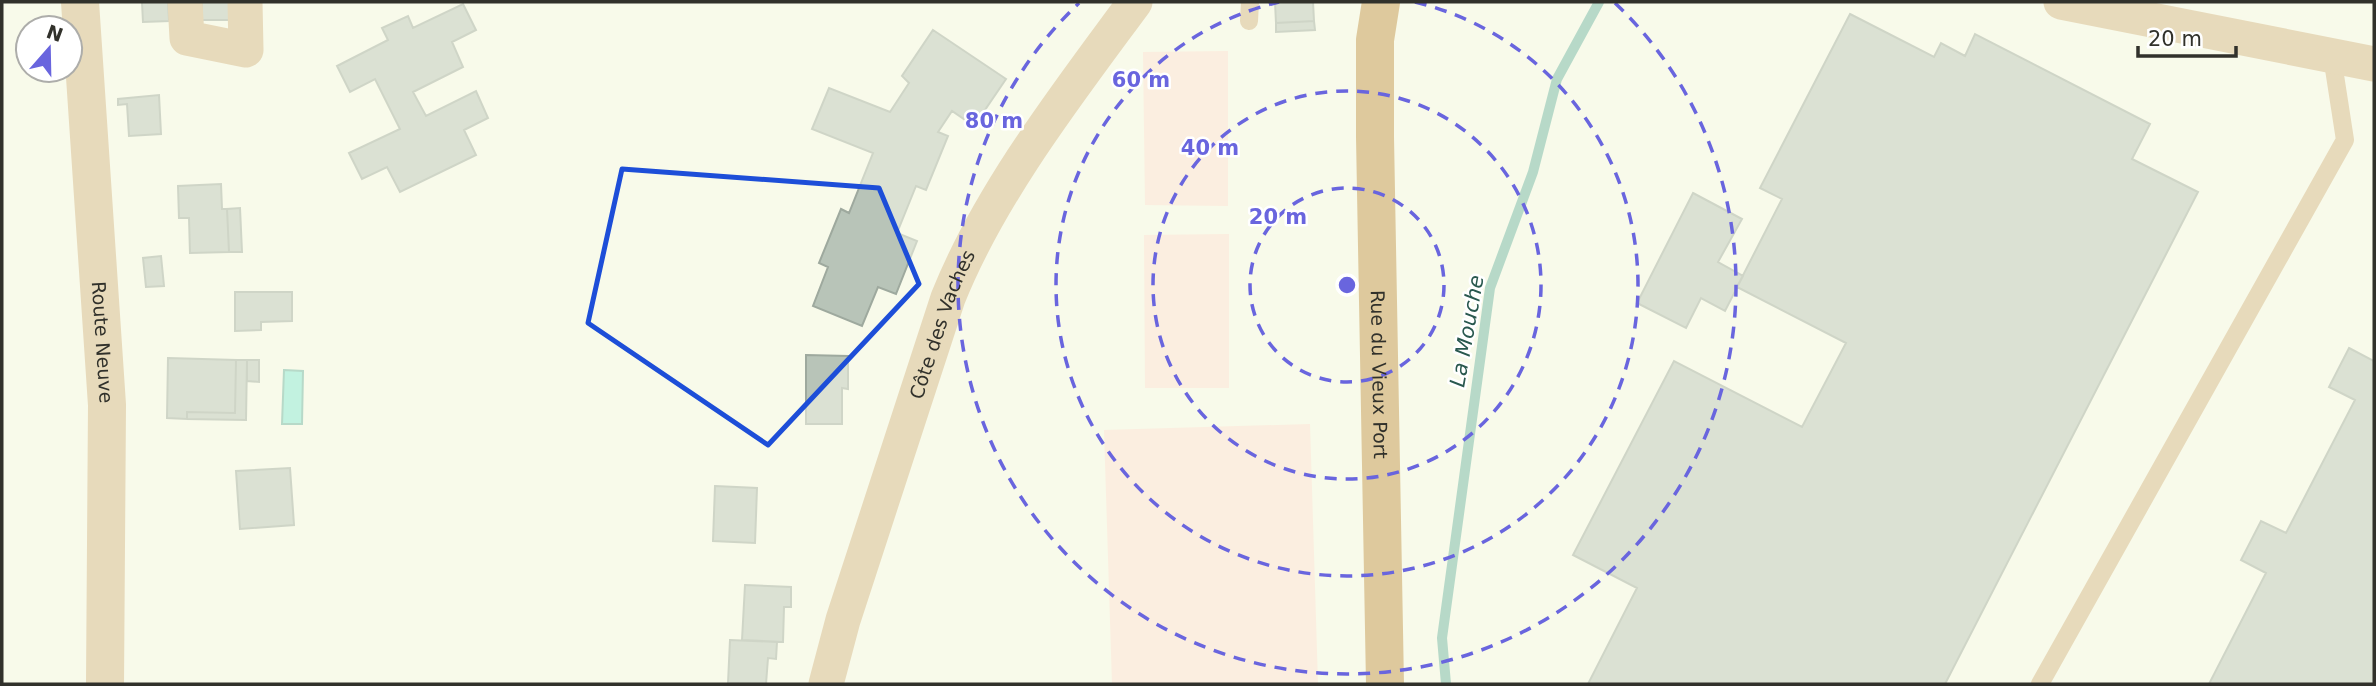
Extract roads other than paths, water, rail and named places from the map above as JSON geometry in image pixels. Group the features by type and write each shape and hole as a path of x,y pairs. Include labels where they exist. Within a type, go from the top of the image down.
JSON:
{"main road":[{"name":"Rue du Vieux Port","path":"1381,2 1375,40 1375,137 1384,684"},
{"path":"1377,64 1403,2"}],"street":[{"name":"Route Neuve","path":"80,2 107,405 105,684"},
{"path":"185,2 187,38 246,50 245,2"},
{"name":"Côte des Vaches","path":"826,684 843,620 948,298 963,261 1034,145 1135,2"},
{"path":"2062,2 2374,64"}],"lane":[{"path":"1249,21 1250,2"},
{"path":"2040,684 2345,140 2332,56"}],"water":[{"path":"284,370 303,371 302,424 282,424"}],"waterway":[{"name":"La Mouche","path":"1446,684 1442,638 1490,288 1533,172 1557,79 1599,2"}]}
